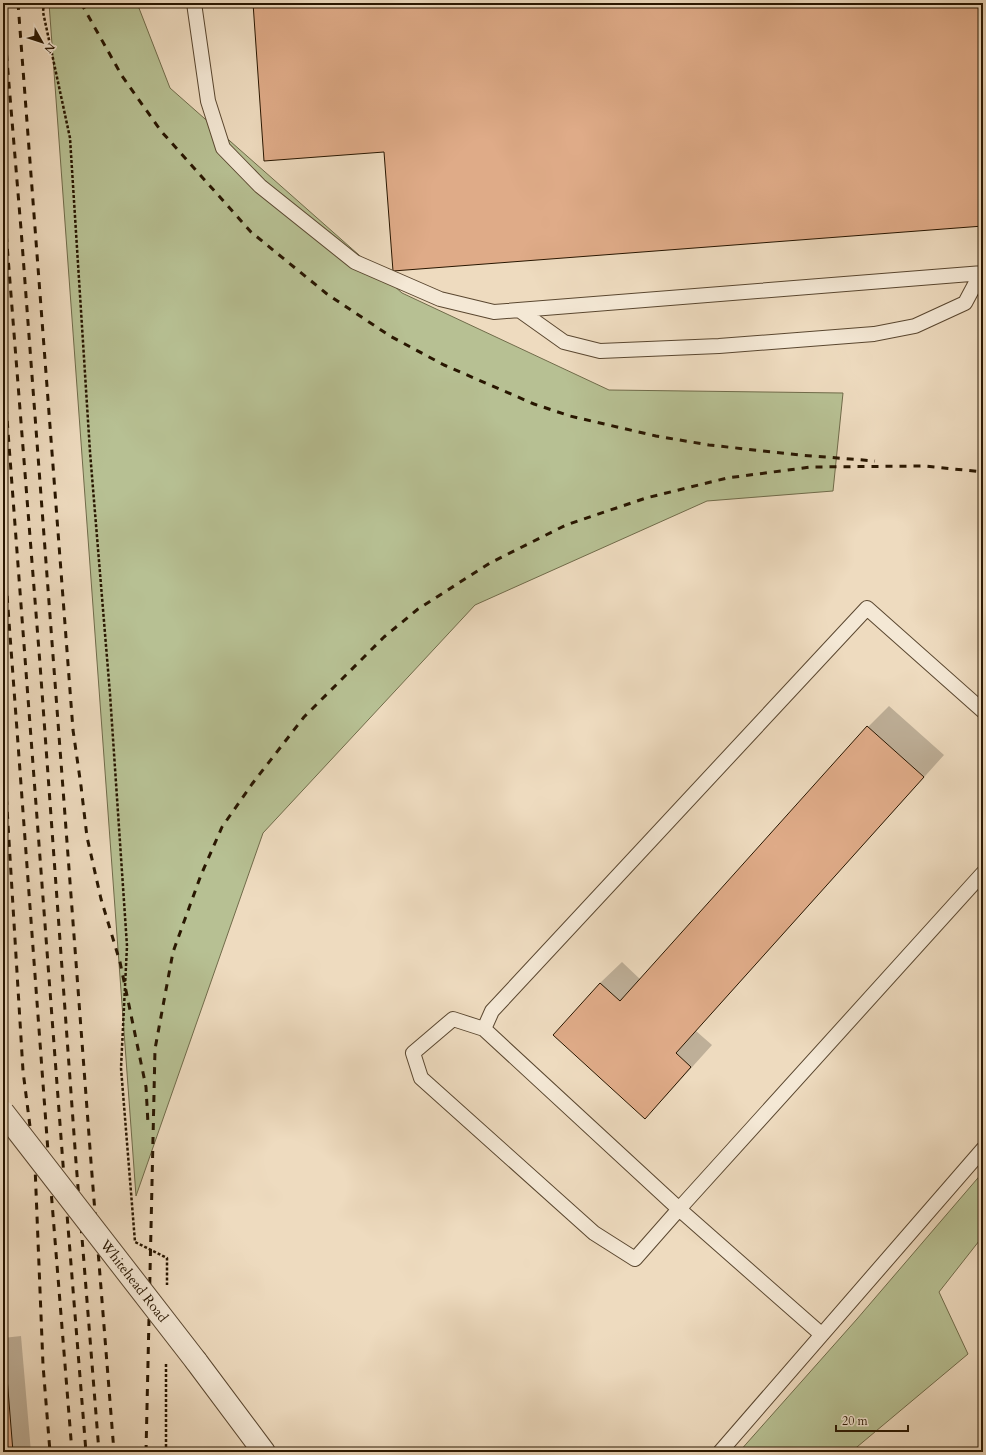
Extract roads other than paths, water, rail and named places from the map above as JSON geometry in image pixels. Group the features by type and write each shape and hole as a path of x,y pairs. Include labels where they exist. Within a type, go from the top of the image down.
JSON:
{"street":[{"name":"Whitehead Road","path":"3,1112 196,1361 264,1452"}],"lane":[{"path":"194,3 208,101 223,148 260,186 355,262 440,299 494,312 982,273"},
{"path":"519,310 564,342 600,351 719,346 874,334 915,326 965,303 982,273"},
{"path":"484,1029 492,1011 867,608 983,711"},
{"path":"821,1334 679,1209 484,1029 453,1019 414,1053 421,1078 594,1233 635,1259 679,1209 983,873"},
{"path":"720,1452 983,1149"}],"railway":[{"path":"18,3 73,730 87,837 101,899 120,962 146,1087 148,1124"},
{"path":"81,3 122,76 161,131 251,232 327,294 390,336 444,365 534,404 570,416 656,436 709,445 800,455 875,461"},
{"path":"3,12 21,229 114,1452"},
{"path":"3,193 99,1452"},
{"path":"980,226 983,232"},
{"path":"3,365 86,1452"},
{"path":"146,1452 155,1049 173,952 201,875 222,827 252,784 304,717 384,637 418,609 490,563 566,525 646,498 727,478 811,467 925,466 983,472"},
{"path":"3,540 49,1165 72,1452"},
{"path":"3,742 23,1071 35,1166 43,1365 50,1452"}]}
